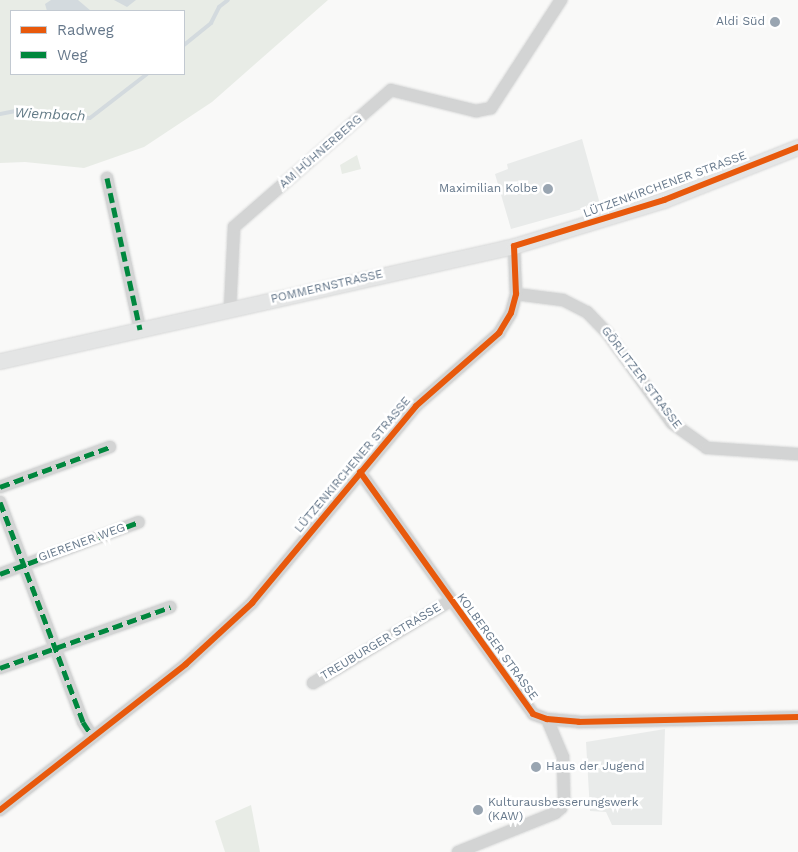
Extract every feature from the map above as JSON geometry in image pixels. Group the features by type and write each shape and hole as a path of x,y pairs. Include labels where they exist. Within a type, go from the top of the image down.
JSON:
{"main road":[{"name":"LÜTZENKIRCHENER STRASSE","path":"514,246 664,200 798,147"},
{"name":"POMMERNSTRASSE","path":"0,361 514,246"}],"street":[{"name":"AM HÜHNERBERG","path":"230,309 234,227 391,90 476,111 491,108 561,0"},
{"path":"106,178 140,329"},
{"name":"LÜTZENKIRCHENER STRASSE","path":"0,810 220,636 252,603 416,406 499,333 511,313 516,294 514,246"},
{"name":"GÖRLITZER STRASSE","path":"516,294 563,300 587,312 608,334 672,423 706,448 798,454"},
{"path":"0,487 110,447"},
{"name":"KOLBERGER STRASSE","path":"360,472 527,709 547,719 579,722 798,717"},
{"name":"GIERENER WEG","path":"0,502 92,736"},
{"name":"GIERENER WEG","path":"0,574 139,522"},
{"name":"TREUBURGER STRASSE","path":"313,683 450,601"},
{"path":"0,668 56,646 170,607"},
{"path":"458,852 554,813 561,808 564,798 563,757 547,719"}],"shaded area":[{"path":"0,0 328,0 212,102 144,147 84,168 25,162 0,163"},
{"path":"51,0 78,0 90,10 47,10 45,4"},
{"path":"114,0 136,0 127,7"},
{"name":"Maximilian Kolbe","path":"582,139 600,204 511,229 495,174 508,169 507,164"},
{"path":"357,155 361,169 342,174 340,165"},
{"path":"665,729 662,825 612,825 606,812 590,811 586,742"},
{"path":"251,805 260,852 225,852 215,821"}],"waterway":[{"name":"Wiembach","path":"185,44 211,23 219,7 228,0"},
{"name":"Wiembach","path":"0,114 21,110 90,118 146,75"}],"marked path":[{"path":"107,178 140,329"},
{"path":"0,487 110,447"},
{"path":"0,502 83,722 92,736"},
{"path":"0,574 139,522"},
{"path":"0,668 170,607"}],"cycle path":[{"path":"0,810 186,664 252,603 416,406 499,333 511,313 516,294 514,246 664,200 798,147"},
{"path":"360,472 533,714 547,719 579,722 798,717"}],"place":[{"name":"Aldi Süd","path":"775,22"},
{"name":"Maximilian Kolbe","path":"548,189"},
{"name":"Haus der Jugend","path":"536,767"},
{"name":"Kulturausbesserungswerk (KAW)","path":"478,810"}]}
